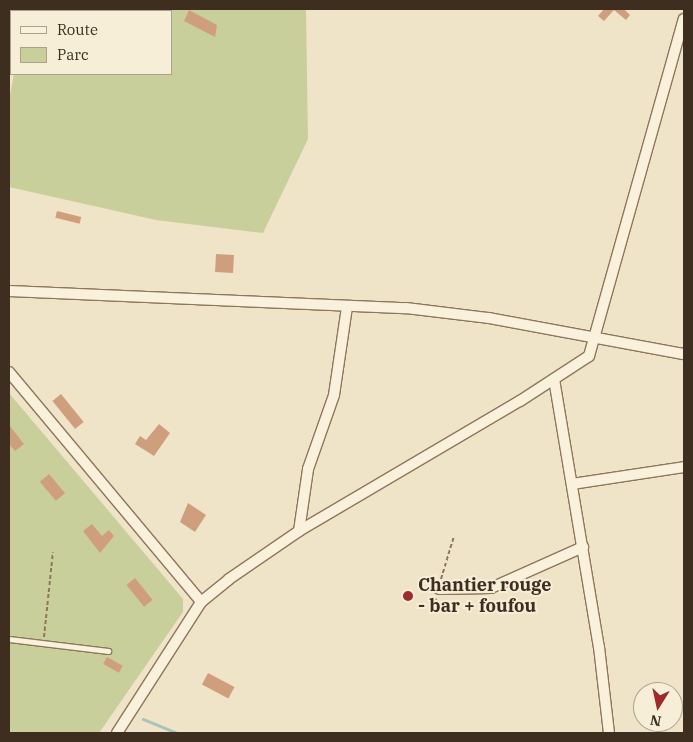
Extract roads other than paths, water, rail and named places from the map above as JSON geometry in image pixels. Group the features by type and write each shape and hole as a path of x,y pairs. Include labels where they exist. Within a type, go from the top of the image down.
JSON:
{"street":[{"path":"117,733 202,602 228,579 299,531 554,379 589,356 596,339 684,19"},
{"path":"9,291 347,307 406,308 489,318 684,354"},
{"path":"299,531 308,469 334,394 347,307"},
{"path":"9,372 202,602"},
{"path":"554,379 583,547 609,733"},
{"path":"572,484 684,467"},
{"path":"439,588 491,588 583,547"}],"lane":[{"path":"9,639 108,651"}],"waterway":[{"path":"143,719 177,733"}],"place":[{"name":"Chantier rouge - bar + foufou","path":"408,596"}]}
